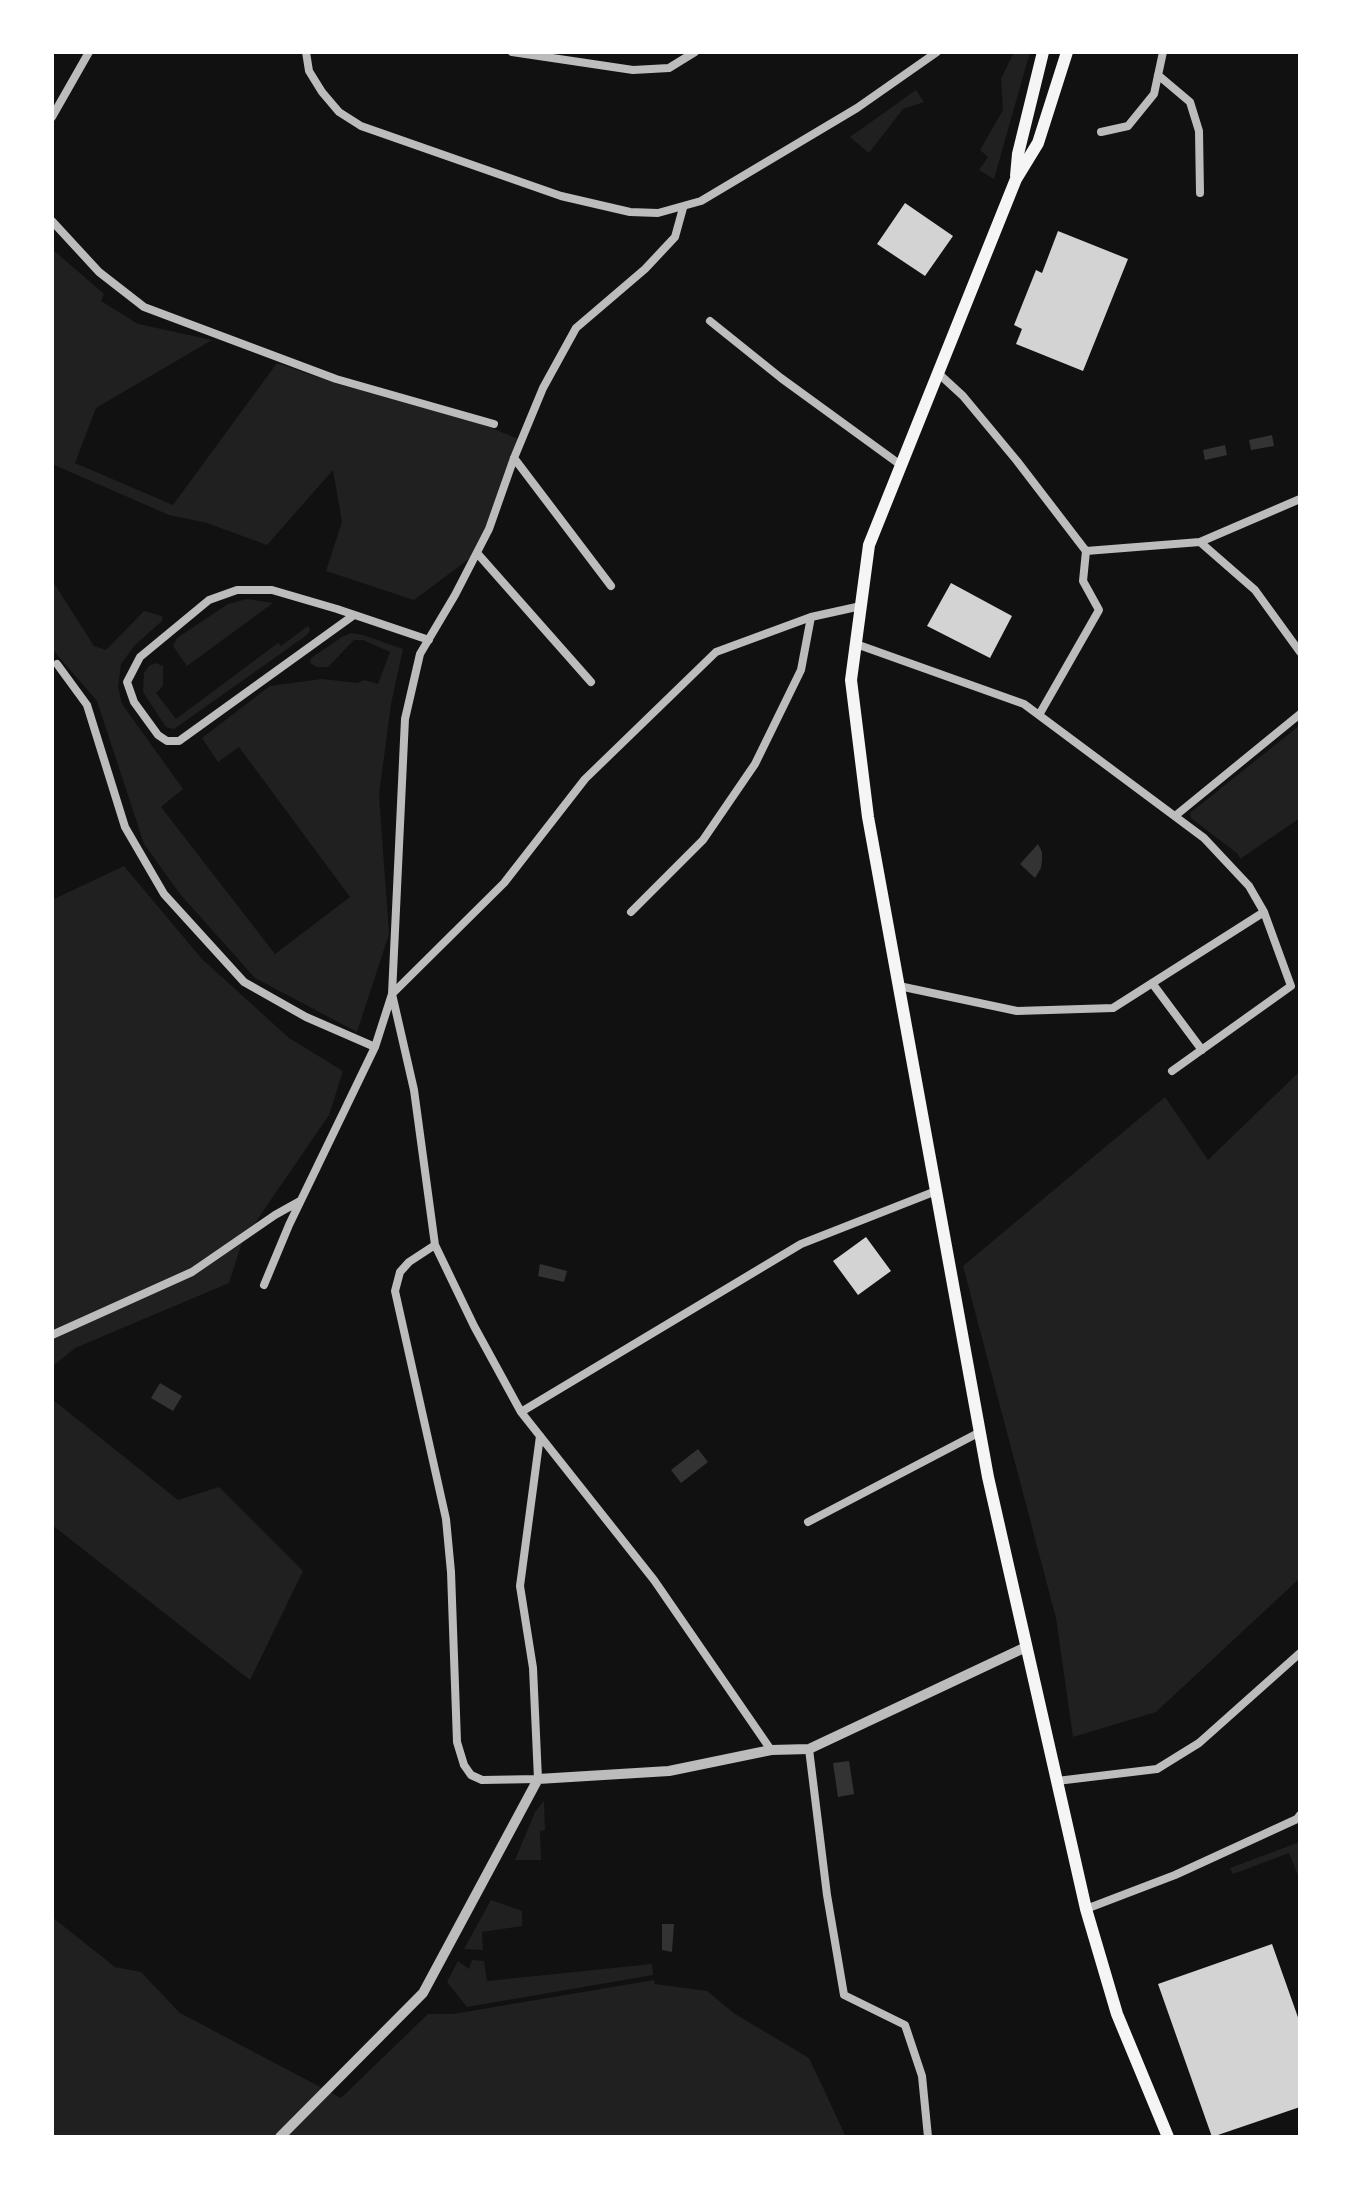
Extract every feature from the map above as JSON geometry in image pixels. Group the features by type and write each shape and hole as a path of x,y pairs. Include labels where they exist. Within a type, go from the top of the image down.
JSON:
{"main road":[{"path":"1016,179 1018,154 1043,52"},
{"path":"1067,52 1038,143 1016,179 869,545 851,680 864,787 936,1191 980,1432 1026,1647 1086,1909 1117,2014 1168,2137"}],"street":[{"path":"52,117 89,52"},
{"path":"306,52 309,71 322,92 339,112 361,126 561,196 630,212 658,213 701,201 857,108 937,52"},
{"path":"512,52 542,54 633,70 669,68 695,52"},
{"path":"1101,132 1128,126 1154,94 1163,52"},
{"path":"1158,75 1190,102 1199,131 1200,193"},
{"path":"264,1285 300,1201 375,1047 392,994 405,719 420,654 489,529 543,388 576,328 645,269 675,237 683,208"},
{"path":"52,221 99,272 144,307 336,379 494,424"},
{"path":"710,321 781,378 902,466"},
{"path":"938,373 963,396 1086,551 1083,581 1099,610 1039,715"},
{"path":"514,458 611,586"},
{"path":"1086,551 1200,542 1300,499"},
{"path":"1200,542 1255,590 1300,652"},
{"path":"477,553 591,682"},
{"path":"354,615 179,741 167,741 158,735 134,702 127,682 140,657 209,600 227,593 258,588 272,590 354,615 429,640"},
{"path":"392,994 504,883 585,779 716,652 811,617 861,606"},
{"path":"631,912 703,840 755,764 801,670 811,617"},
{"path":"856,644 1024,704 1204,838 1249,886 1264,912 1291,986 1172,1071"},
{"path":"57,664 87,705 125,827 164,894 244,982 306,1017 375,1047"},
{"path":"1175,816 1300,714"},
{"path":"899,986 1017,1011 1113,1008 1264,912"},
{"path":"1152,983 1202,1050"},
{"path":"392,994 414,1090 435,1245 474,1326 521,1412 654,1580 771,1750"},
{"path":"521,1412 801,1244 936,1191"},
{"path":"52,1335 192,1272 300,1201"},
{"path":"435,1245 409,1262 400,1272 395,1291 446,1519 459,1754 471,1775 482,1780 538,1779 669,1771 771,1750 809,1749 1026,1647"},
{"path":"808,1522 980,1432"},
{"path":"280,2137 423,1993 538,1779 533,1668 520,1586 540,1436"},
{"path":"1057,1781 1157,1769 1199,1743 1300,1653"},
{"path":"809,1749 827,1895 844,1995 905,2025 922,2076 928,2137"},
{"path":"1086,1909 1175,1875 1300,1815"}],"shaded area":[{"path":"1014,52 1030,52 994,179 979,170 988,157 980,150 1003,110 1001,79"},
{"path":"916,90 924,102 903,109 869,153 850,137"},
{"path":"52,249 104,294 101,301 138,324 212,340 96,408 75,463 173,505 277,363 340,385 457,414 521,440 477,553 414,600 326,571 342,522 333,470 267,545 207,523 169,515 52,464"},
{"path":"1272,435 1274,446 1251,450 1249,440"},
{"path":"1225,445 1227,455 1205,460 1203,450"},
{"path":"52,580 94,646 106,650 144,611 162,616 162,621 135,645 121,664 118,687 122,704 183,789 161,807 275,954 350,897 239,747 218,762 202,738 270,686 322,679 357,683 364,680 378,684 390,652 363,640 354,640 328,667 310,663 311,658 351,633 403,649 391,704 379,795 389,934 357,1032 255,978 180,894 144,844 97,701 52,649"},
{"path":"247,599 273,603 187,666 173,646 177,638 228,604"},
{"path":"308,626 310,630 307,635 174,729 166,727 143,692 144,673 149,666 155,663 163,666 163,686 156,693 176,719 278,643 281,646"},
{"path":"1300,725 1300,818 1240,859 1238,854 1191,818 1190,813"},
{"path":"1038,844 1042,860 1035,878 1020,864"},
{"path":"124,866 202,959 289,1038 343,1071 329,1115 242,1242 229,1283 75,1348 52,1367 52,900"},
{"path":"1300,1071 1300,1578 1156,1712 1073,1737 1056,1618 963,1266 1165,1097 1208,1160"},
{"path":"540,1264 567,1271 564,1282 538,1276"},
{"path":"160,1383 182,1396 173,1411 151,1398"},
{"path":"52,1399 178,1500 219,1487 303,1571 250,1680 52,1525"},
{"path":"698,1449 708,1462 681,1483 671,1470"},
{"path":"849,1761 854,1794 838,1797 833,1763"},
{"path":"544,1801 545,1830 540,1831 541,1860 515,1860 535,1812"},
{"path":"1300,1843 1300,1880 1289,1853 1233,1874 1230,1868"},
{"path":"491,1900 522,1911 522,1926 482,1932 483,1950 464,1949"},
{"path":"52,1917 115,1967 141,1972 180,2013 341,2098 428,2014 453,2014 654,1980 655,1984 707,1991 735,2014 809,2058 846,2137 52,2137"},
{"path":"662,1924 674,1924 672,1952 662,1950"},
{"path":"472,1960 484,1961 487,1981 652,1964 653,1975 467,2007 447,1982 458,1961 469,1969"}],"building":[{"path":"905,203 953,236 925,276 877,244"},
{"path":"1058,231 1128,259 1083,371 1016,344 1022,329 1014,325 1036,270 1042,273"},
{"path":"951,583 1012,616 990,658 927,626"},
{"path":"866,1237 891,1271 858,1295 833,1261"},
{"path":"1272,1944 1300,2023 1300,2107 1212,2137 1158,1984"}]}
